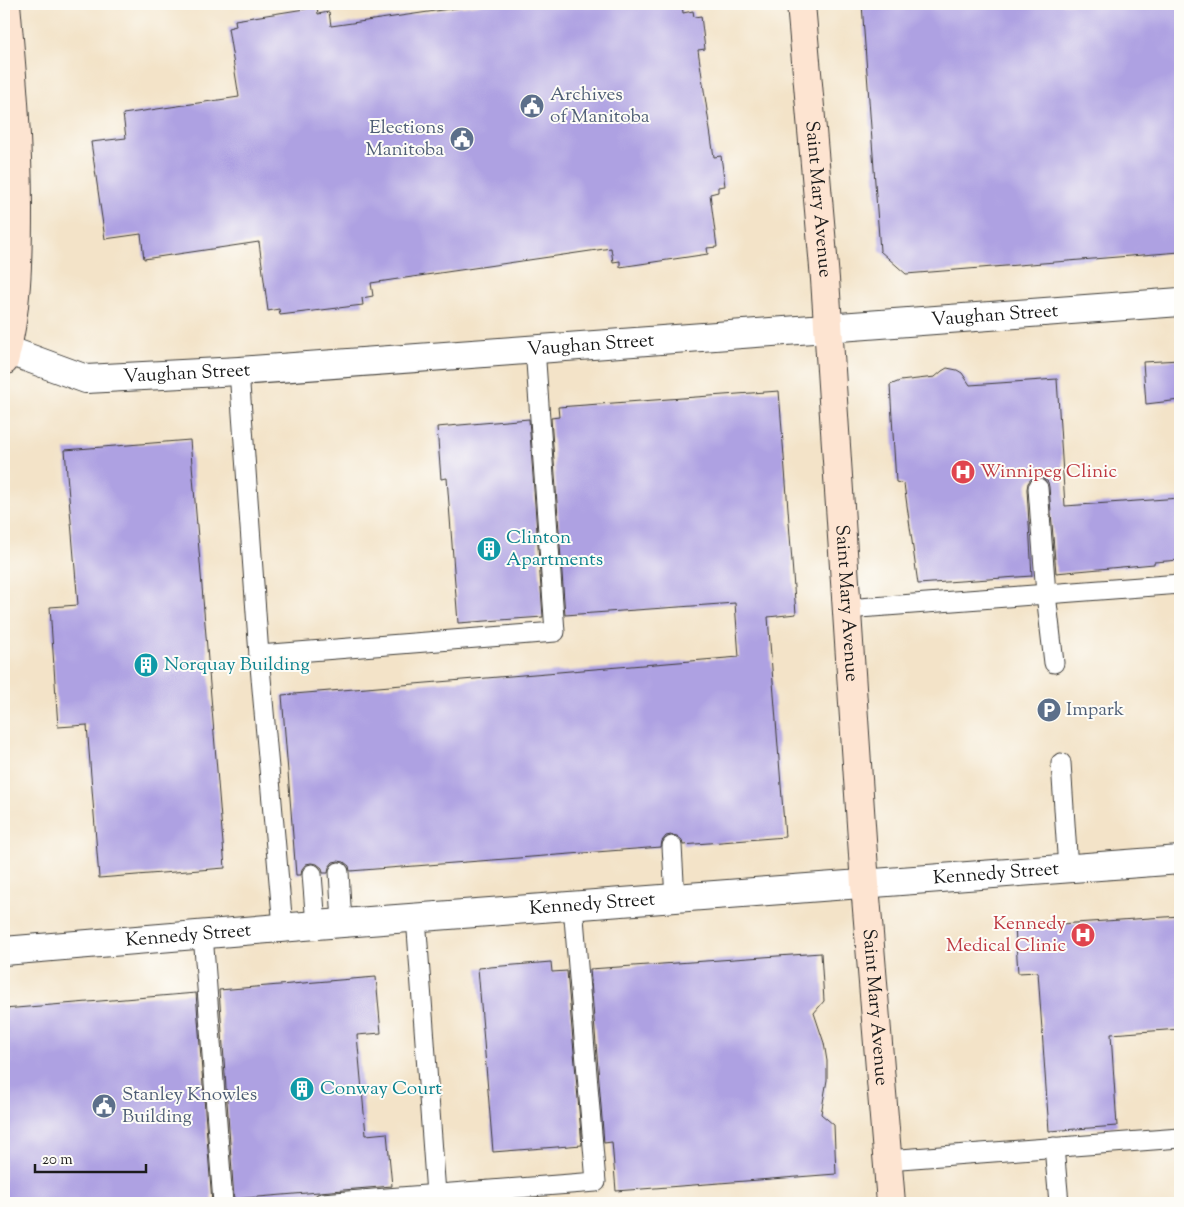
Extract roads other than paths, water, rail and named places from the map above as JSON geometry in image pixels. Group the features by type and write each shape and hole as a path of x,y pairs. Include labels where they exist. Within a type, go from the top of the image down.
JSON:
{"main road":[{"path":"5,355 15,291 18,210 16,126 6,4"},
{"name":"Saint Mary Avenue","path":"801,4 828,328 864,885 891,1203"}],"street":[{"name":"Vaughan Street","path":"5,355 86,379 239,371 1180,302"},
{"name":"Kennedy Street","path":"4,951 329,924 1180,860"}],"lane":[{"path":"259,655 555,632 535,348"},
{"path":"239,371 259,655 283,928"},
{"path":"1038,488 1046,594 1054,662"},
{"path":"846,609 1180,584"},
{"path":"1061,763 1068,869"},
{"path":"672,846 675,899"},
{"path":"329,924 339,872"},
{"path":"312,874 329,924"},
{"path":"322,1203 596,1182 573,906"},
{"path":"416,918 436,1194"},
{"path":"203,934 223,1203"},
{"path":"887,1160 1180,1138"},
{"path":"1054,1147 1059,1203"}],"place":[{"name":"Archives of Manitoba","path":"532,106"},
{"name":"Elections Manitoba","path":"462,139"},
{"name":"Winnipeg Clinic","path":"963,472"},
{"name":"Clinton Apartments","path":"489,549"},
{"name":"Norquay Building","path":"146,665"},
{"name":"Impark","path":"1049,710"},
{"name":"Kennedy Medical Clinic","path":"1083,935"},
{"name":"Conway Court","path":"302,1089"},
{"name":"Stanley Knowles Building","path":"104,1106"}]}
